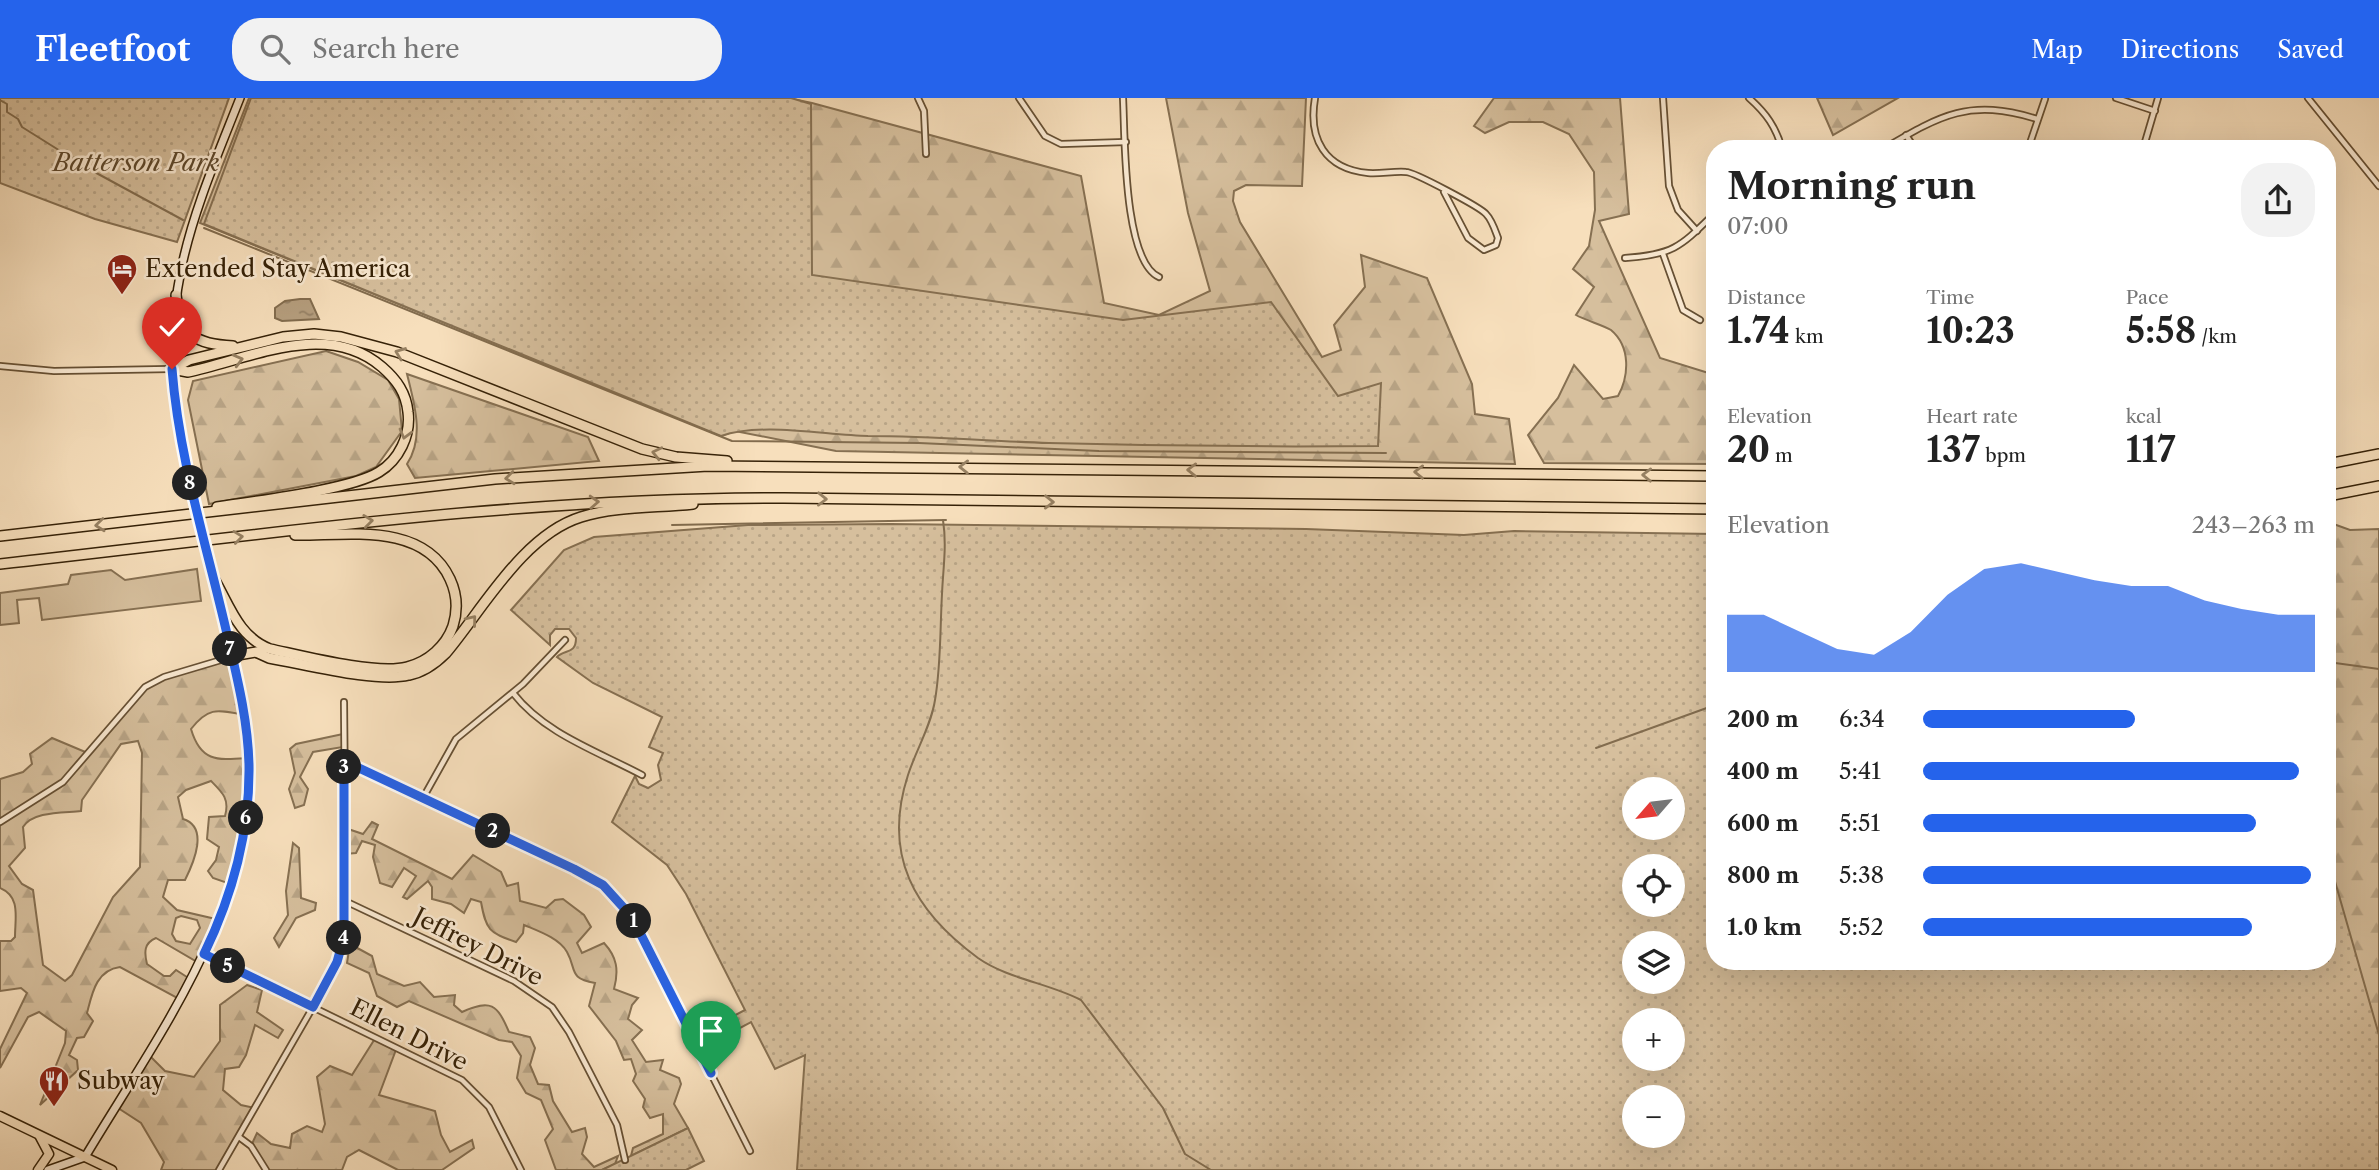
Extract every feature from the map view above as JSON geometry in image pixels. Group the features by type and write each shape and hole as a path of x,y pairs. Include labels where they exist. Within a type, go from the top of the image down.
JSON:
{"highway":[{"path":"176,295 183,321 196,339 210,345 242,347"},
{"path":"172,369 181,363 242,347 306,335 362,341 407,356 642,449 676,457 749,465"},
{"path":"168,519 369,477 396,457 406,436 409,419 402,391 388,373 365,355 329,344 293,345 188,372 172,369"},
{"path":"2336,462 2379,454"},
{"path":"0,536 168,519 527,476 749,465 1706,475"},
{"path":"2336,494 2379,486"},
{"path":"258,653 269,658 384,676 414,674 442,657 526,553 558,527 593,514 725,498"},
{"path":"0,564 525,506 725,498 1706,509"},
{"path":"213,577 241,628 255,641 270,649 381,668 405,668 421,662 440,648 452,628 456,609 453,589 444,569 432,557 412,545 369,534 276,533"},
{"path":"232,656 270,649"},
{"path":"0,1116 112,1170"},
{"path":"35,1133 46,1144 49,1154 38,1170"}],"main road":[{"path":"48,1170 85,1157 204,954 233,885 247,808 247,734 232,656 194,498 178,420 172,369 176,295 192,228 240,98"}],"street":[{"path":"919,98 924,111 926,154"},
{"path":"1019,98 1045,136 1061,144 1126,142"},
{"path":"1123,98 1130,220 1149,269 1159,276"},
{"path":"1315,98 1312,117 1318,142 1335,165 1368,173 1408,172 1422,177 1444,192 1487,214 1498,238 1496,245 1484,250 1472,244 1444,192"},
{"path":"1663,98 1669,186 1678,210 1697,231"},
{"path":"1749,98 1765,113 1780,140"},
{"path":"2116,98 2155,111"},
{"path":"2146,140 2158,98"},
{"path":"2308,98 2379,186"},
{"path":"2031,140 2045,99"},
{"path":"1898,140 1943,116 1980,109 2005,109 2037,119"},
{"path":"1906,135 1909,140"},
{"path":"1626,258 1663,254 1706,222"},
{"path":"1663,254 1683,310 1700,320"},
{"path":"0,366 54,371 172,369"},
{"path":"424,798 456,738 513,693 565,640"},
{"path":"0,822 63,782 145,687 164,677 232,656"},
{"path":"513,693 532,715 552,729 642,775"},
{"path":"219,1170 313,1007 341,949 345,901 344,702"},
{"path":"344,761 580,872 613,894 639,929 750,1151"},
{"name":"Jeffrey Drive","path":"345,901 514,981 552,1007 569,1032 617,1125 625,1160"},
{"name":"Ellen Drive","path":"204,954 438,1066 473,1088 496,1118 522,1170"},
{"path":"239,1137 251,1146 266,1170"}],"green space":[{"name":"Batterson Park","path":"0,98 229,98 177,242 95,219 0,183"},
{"path":"249,98 788,98 812,103 1081,176 1104,303 1159,315 1210,291 1188,213 1166,98 1306,98 1302,186 1246,185 1234,191 1233,201 1240,222 1322,357 1341,350 1334,325 1365,287 1361,255 1427,278 1472,384 1475,414 1509,419 1515,464 836,451 735,431 721,436 200,223"},
{"path":"251,98 791,98 811,104 812,275 1123,320 1271,302 1338,396 1381,383 1378,446 1049,443 868,436 793,430 755,430 721,436 204,224"},
{"path":"1494,98 1620,98 1629,214 1599,221 1660,358 1706,372 1706,464 1544,463 1528,435 1558,398 1574,365 1603,399 1618,396 1626,371 1625,353 1611,330 1576,315 1594,287 1573,269 1589,246 1595,210 1594,172 1569,134 1543,122 1509,122 1485,133 1474,126"},
{"path":"1817,98 1898,98 1833,135"},
{"path":"326,351 358,362 388,380 399,399 402,431 376,467 356,476 209,504 188,400 193,381"},
{"path":"407,374 588,437 599,461 415,478 407,464 416,443 417,431"},
{"path":"748,525 1306,529 1464,535 1514,531 1706,534 1706,970 2336,970 2336,885 2379,1035 2379,1170 797,1170 805,1055 775,1069 751,1022 708,1045 707,1049 697,1030 703,1032 745,1010 686,894 667,865 612,822 635,776 639,784 648,788 661,780 658,765 663,753 649,747 662,717 593,683 557,657 574,647 576,638 569,629 555,629 550,635 550,645 511,610 564,550 594,537"},
{"path":"2336,525 2350,530 2379,529 2379,1096 2331,970 2336,970"},
{"path":"197,569 201,601 42,620 39,598 17,600 19,623 0,625 0,593 68,584 71,575 111,570 125,580"},
{"path":"232,656 245,715 209,713 191,729 200,748 212,757 250,758 233,885 213,878 208,871 216,860 219,847 207,839 209,817 225,816 226,805 222,792 211,781 186,790 178,797 183,819 196,829 197,846 185,880 168,880 163,897 177,910 220,920 199,963 156,938 147,945 147,964 164,976 170,976 176,970 190,979 179,999 120,967 105,973 96,984 87,1013 93,1021 84,1037 77,1038 69,1055 77,1060 78,1070 40,1105 65,1043 66,1031 39,1012 28,1017 0,1068 0,1049 27,993 21,988 0,991 0,941 11,941 15,937 16,915 14,902 7,892 0,888 0,779 23,772 32,764 30,754 52,738 90,754 144,689 157,681","holes":["138,741 142,753 140,867 113,897 72,975 65,981 43,965 33,890 22,884 9,866 25,848 23,827 28,822 41,815 81,811 82,800 121,744","181,916 197,920 200,928 190,944 176,941 172,934 176,918"]},
{"path":"343,734 343,747 313,752 300,777 308,789 304,805 295,808 289,789 295,773 290,749 296,744"},
{"path":"372,822 378,825 372,839 452,879 473,855 501,872 507,886 518,883 520,901 546,908 555,900 563,899 584,915 591,927 577,943 582,953 604,943 612,953 616,970 614,989 638,998 632,1005 628,1019 642,1030 632,1040 646,1062 663,1060 660,1070 679,1078 681,1084 674,1104 688,1128 631,1156 633,1148 663,1134 663,1114 650,1118 643,1107 645,1099 633,1081 636,1074 631,1059 624,1060 616,1041 589,1006 595,983 577,976 567,952 548,936 524,925 523,933 516,942 494,933 487,925 481,902 471,899 464,913 451,904 432,899 432,887 428,881 407,899 403,897 416,876 404,868 392,887 380,883 373,857 375,845 362,841 356,853 345,854 345,828 363,834"},
{"path":"293,843 299,848 301,898 316,903 315,910 296,918 279,947 274,938 288,915 286,891"},
{"path":"350,944 372,956 377,974 404,986 420,982 434,997 455,995 454,1005 462,1012 486,1005 492,1007 501,1015 509,1032 530,1037 535,1048 530,1065 538,1084 549,1085 553,1101 572,1132 585,1128 587,1137 582,1154 594,1167 618,1156 615,1164 602,1170 556,1170 545,1140 553,1129 541,1100 526,1093 517,1078 521,1056 512,1042 499,1040 409,1001 397,1007 377,996 369,973 347,963"},
{"path":"247,985 262,990 257,1012 283,1030 278,1038 255,1025 246,1055 239,1067 225,1069 223,1090 241,1105 255,1108 219,1170 161,1170 164,1162 141,1123 115,1106 147,1053 165,1071 194,1077 220,1041 220,1005"},
{"path":"376,1037 397,1047 379,1095 435,1111 441,1135 450,1152 472,1140 474,1148 442,1170 398,1170 359,1150 347,1157 342,1170 266,1170 251,1146 257,1133 271,1144 290,1148 292,1134 307,1126 322,1132 325,1124 317,1077 330,1066 352,1075"},
{"path":"688,1128 704,1161 686,1170 602,1170"}],"water":[{"path":"310,299 319,319 282,321 275,318 275,308 285,301"}],"waterway":[{"path":"0,100 7,104 7,112 18,119 22,127 89,169 183,220"},
{"path":"204,228 732,441 919,443 1099,451 1386,453"},
{"path":"943,520 945,539 937,687 933,710 908,775 901,804 899,831 902,856 909,879 936,921 978,958 1002,971 1081,1000 1163,1108 1185,1154 1211,1170"},
{"path":"672,525 946,520"},
{"path":"2336,663 2379,669"},
{"path":"1596,748 1706,708"}],"place":[{"name":"Extended Stay America","path":"122,296"},
{"name":"Subway","path":"54,1108"}],"route":[{"path":"172,369 181,439 240,688 249,764 245,825 238,867 227,903 204,954 313,1007 337,962 344,937 344,761 603,885 624,906 639,929 711,1073"}]}
